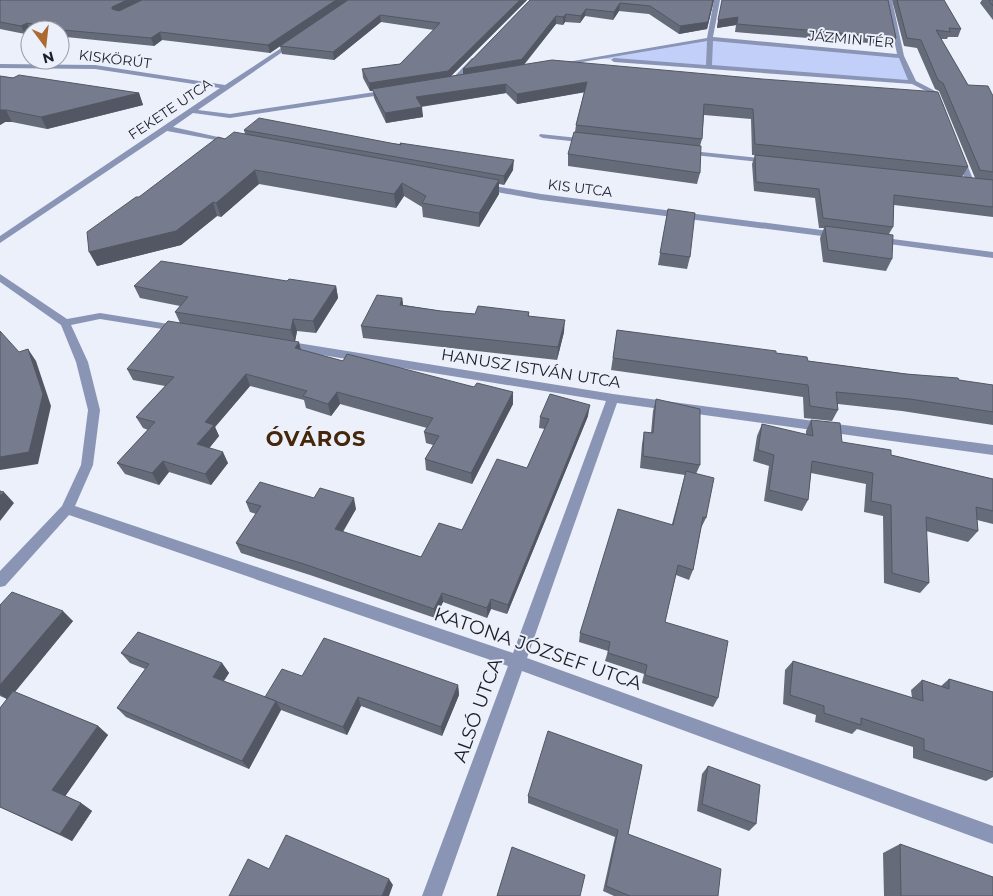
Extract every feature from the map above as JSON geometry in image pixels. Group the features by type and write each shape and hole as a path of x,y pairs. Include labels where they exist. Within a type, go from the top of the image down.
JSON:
{"street":[{"path":"709,66 710,39 717,0"},
{"path":"889,0 901,56"},
{"name":"FEKETE UTCA","path":"0,240 303,35"},
{"name":"JÁZMIN TÉR","path":"592,58 710,39 901,56 913,82"},
{"path":"451,83 478,55"},
{"path":"545,66 592,58 913,82 935,93 942,111"},
{"name":"KISKÖRÚT","path":"0,66 95,67 226,87"},
{"path":"442,84 460,81"},
{"path":"193,111 230,116 394,91"},
{"path":"166,128 243,142"},
{"path":"543,136 601,142"},
{"path":"956,147 974,184 961,183"},
{"path":"679,151 776,162"},
{"name":"KIS UTCA","path":"474,185 541,197 846,236"},
{"path":"865,239 993,255"},
{"path":"0,277 65,323 82,362 94,410 87,465 67,509 0,581"},
{"path":"65,323 100,316 197,332"},
{"name":"HANUSZ ISTVÁN UTCA","path":"274,344 613,398 993,450"},
{"name":"ALSÓ UTCA","path":"432,896 613,398"},
{"name":"KATONA JÓZSEF UTCA","path":"67,509 518,662 993,835"}],"shaded area":[{"path":"710,39 901,56 913,82 592,58"}],"building":[{"path":"0,0 127,0 112,7 112,9 119,11 142,0 336,0 268,45 160,32 151,38 70,31 70,20 20,20 20,26 0,22"},
{"path":"348,0 520,0 448,71 369,83 362,69 400,64 440,23 380,15 333,52 280,46"},
{"path":"530,0 713,0 708,22 680,26 650,6 620,3 614,12 586,9 581,16 566,14 563,17 556,16 522,59 524,59 463,69"},
{"path":"722,0 888,0 896,38 737,24 738,17 718,20"},
{"path":"897,0 944,0 961,29 949,28 950,32 936,30 968,85 988,86 993,96 993,172 980,170 943,83 938,80 921,40 907,38"},
{"path":"552,60 762,79 938,92 968,167 755,144 753,109 704,104 702,139 576,125 587,82 517,94 506,84 416,97 422,107 385,113 372,89"},
{"path":"19,75 139,93 41,117 0,110 0,76 13,78"},
{"path":"259,118 401,145 400,143 514,160 504,176 244,130"},
{"path":"234,132 499,180 479,213 422,203 426,196 402,183 394,194 255,170 216,203 213,202 176,231 89,252 87,232 136,197 139,197 218,137 225,139"},
{"path":"574,132 701,146 700,173 568,154"},
{"path":"755,155 993,180 993,207 894,195 893,227 823,218 819,189 756,182"},
{"path":"668,209 695,213 690,257 660,253"},
{"path":"825,226 893,235 892,259 828,250"},
{"path":"161,261 287,281 289,279 336,286 313,321 293,319 291,330 175,312 188,297 134,286"},
{"path":"377,295 402,298 400,305 441,311 475,314 478,306 529,312 528,316 565,320 558,347 361,326"},
{"path":"168,321 299,342 295,348 343,361 347,354 474,387 477,383 513,392 471,473 425,459 439,436 424,432 433,418 337,392 328,404 303,396 307,391 246,374 205,422 214,425 197,444 223,452 205,474 163,461 152,473 117,463 155,422 136,417 174,377 127,369"},
{"path":"617,330 776,351 776,353 807,357 808,361 906,374 958,378 959,380 993,385 993,412 910,399 836,392 838,410 810,406 808,385 613,358"},
{"path":"0,331 19,352 28,349 43,394 29,452 0,457"},
{"path":"550,394 590,405 508,605 491,599 487,608 442,593 434,609 307,565 236,543 261,506 246,502 260,482 314,498 320,488 354,498 335,529 421,557 439,523 462,530 497,459 527,468 549,419 540,417"},
{"path":"656,399 700,409 700,465 643,456 644,432 653,433"},
{"path":"811,420 840,423 842,442 891,450 891,455 993,479 993,511 976,507 978,531 926,517 929,583 892,573 891,505 871,501 873,473 812,461 808,500 769,490 774,455 758,450 762,424 813,436"},
{"path":"686,471 714,478 706,518 703,517 693,570 678,565 665,622 728,641 718,698 645,675 647,665 608,653 610,642 580,633 618,509 673,525"},
{"path":"12,592 63,611 0,685 0,605"},
{"path":"138,632 222,663 213,677 276,701 242,761 117,708 149,664 121,653"},
{"path":"324,638 458,685 441,727 358,697 343,727 265,697 282,669 302,676"},
{"path":"793,661 923,701 922,680 949,689 949,679 993,692 993,772 924,750 924,739 861,718 861,725 824,713 824,706 790,695"},
{"path":"13,691 98,726 52,790 81,803 60,834 0,807 0,708"},
{"path":"548,731 642,765 628,834 721,869 718,896 630,896 606,886 618,830 528,796"},
{"path":"708,766 760,785 756,824 702,804"},
{"path":"286,835 389,879 382,896 229,896 248,859 269,869"},
{"path":"900,844 993,877 993,896 901,896"},
{"path":"512,847 585,875 580,896 497,896"}],"district":[{"name":"ÓVÁROS","path":"316,439"}]}
